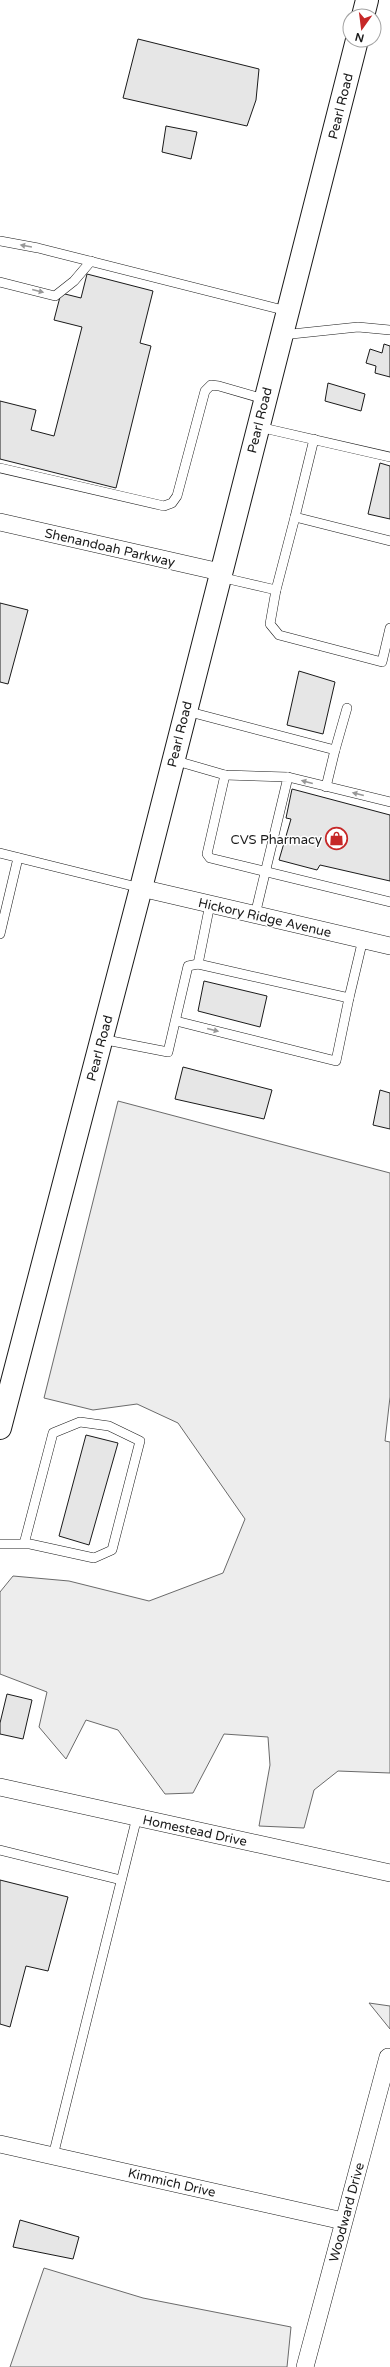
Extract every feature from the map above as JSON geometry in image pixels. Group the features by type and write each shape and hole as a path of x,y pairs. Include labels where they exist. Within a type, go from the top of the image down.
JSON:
{"main road":[{"name":"Pearl Road","path":"0,1428 141,888 219,574 354,48"}],"street":[{"name":"Shenandoah Parkway","path":"0,522 219,574"},
{"name":"Hickory Ridge Avenue","path":"141,888 390,946"},
{"name":"Homestead Drive","path":"0,1787 390,1873"},
{"name":"Woodward Drive","path":"305,2367 388,2057"},
{"name":"Kimmich Drive","path":"0,2144 343,2221"}],"lane":[{"path":"0,241 91,261 287,311"},
{"path":"0,282 56,296 74,281 91,261"},
{"path":"281,336 358,327 390,330"},
{"path":"0,468 164,506 172,503 177,496 206,391 211,386 219,386 264,399"},
{"path":"257,426 390,457"},
{"path":"314,440 276,590 270,624 279,635 382,662 390,667"},
{"path":"295,516 390,541"},
{"path":"219,574 276,590"},
{"path":"382,662 390,628"},
{"path":"326,787 347,708"},
{"path":"185,711 336,750"},
{"path":"173,760 225,775 288,777 390,802"},
{"path":"225,775 207,854 210,858 390,902"},
{"path":"255,915 288,777"},
{"path":"0,853 141,888"},
{"path":"0,934 18,858"},
{"path":"198,964 210,904"},
{"path":"176,1021 336,1061 363,939"},
{"path":"101,1039 168,1052 188,966 198,964 349,998"},
{"path":"0,1544 24,1544 94,1558 112,1550 140,1441 109,1426 80,1422 53,1433 24,1544"},
{"path":"53,2156 137,1817"},
{"path":"0,1850 121,1880"}],"shaded area":[{"path":"118,1101 390,1173 390,1397 385,1441 390,1442 390,1773 338,1771 314,1790 304,1828 259,1826 270,1765 268,1737 224,1734 193,1793 165,1794 118,1730 86,1720 66,1759 39,1727 47,1692 0,1674 0,1592 13,1576 69,1581 149,1601 223,1573 245,1519 178,1423 137,1404 93,1410 44,1398"},
{"path":"369,2003 390,2006 390,2029"},
{"path":"44,2268 143,2298 291,2327 287,2367 10,2367"}],"building":[{"path":"138,39 259,69 256,100 247,126 123,98"},
{"path":"166,126 197,132 191,159 162,152"},
{"path":"87,274 153,291 140,343 151,346 116,488 0,459 0,401 36,410 31,430 54,436 82,327 54,320 61,293 81,298"},
{"path":"384,344 390,346 390,377 375,373 376,366 366,363 370,349 382,353"},
{"path":"328,383 365,394 361,411 325,401"},
{"path":"380,463 390,466 390,519 368,514"},
{"path":"0,603 28,610 8,684 0,682"},
{"path":"299,671 335,682 323,734 287,725"},
{"name":"CVS Pharmacy","path":"292,789 390,815 390,881 320,865 317,870 279,860 291,819 286,818"},
{"path":"204,981 267,996 260,1027 198,1011"},
{"path":"183,1067 272,1090 264,1119 175,1099"},
{"path":"380,1090 390,1093 390,1129 373,1125"},
{"path":"86,1435 118,1443 89,1545 59,1536"},
{"path":"7,1694 32,1700 23,1739 0,1734 0,1723"},
{"path":"0,1880 68,1897 48,1971 26,1966 10,2027 0,2024"},
{"path":"20,2220 79,2237 73,2259 13,2247"}],"place":[{"name":"CVS Pharmacy","path":"337,839"}]}
